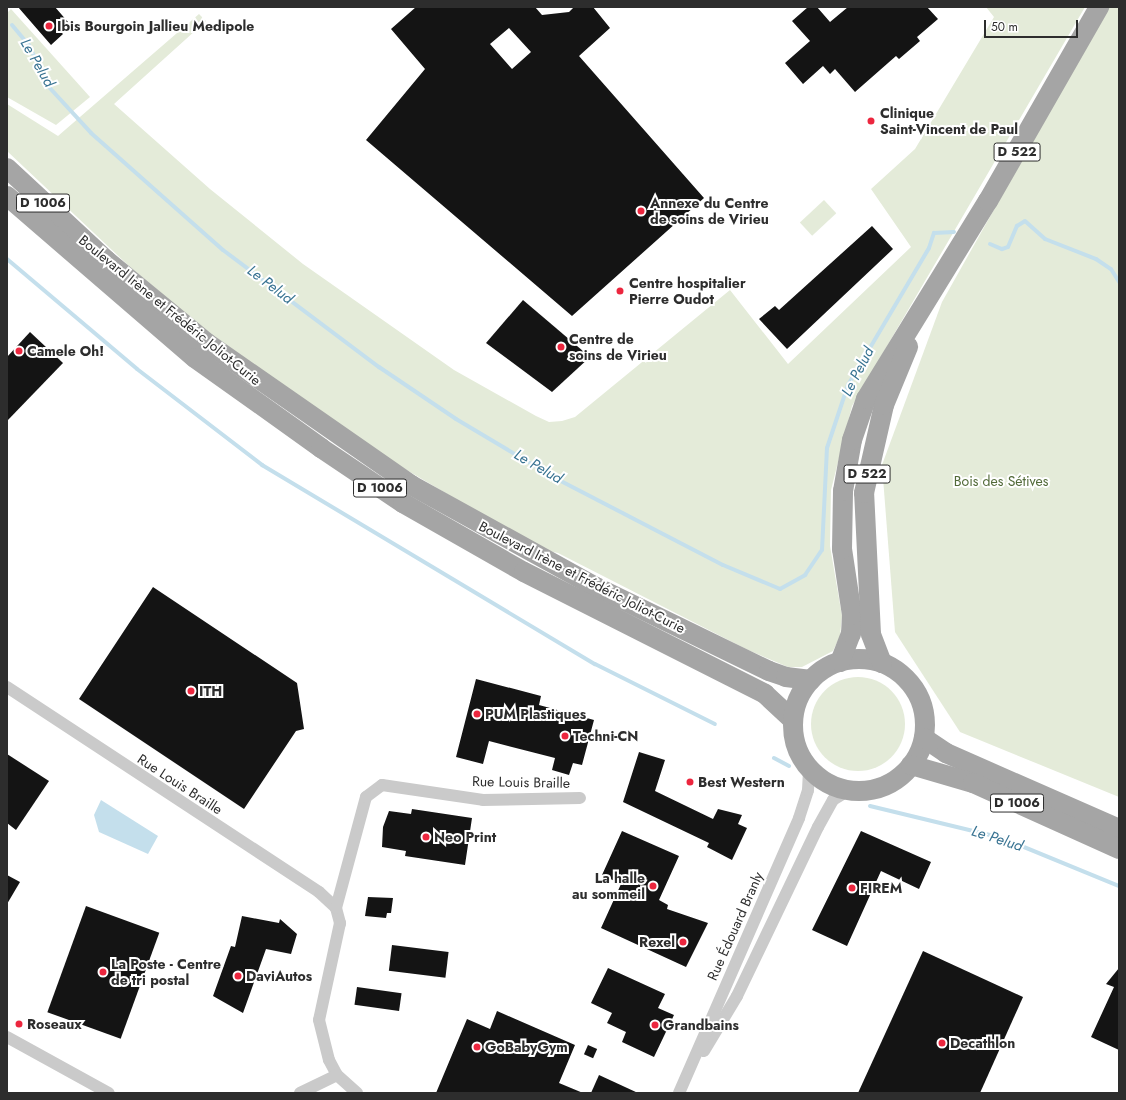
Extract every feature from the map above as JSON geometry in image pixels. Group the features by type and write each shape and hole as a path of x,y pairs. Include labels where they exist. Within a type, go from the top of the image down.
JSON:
{"main road":[{"name":"D 522","path":"840,662 851,634 841,520 852,440 866,399 932,294 1099,7"},
{"name":"Boulevard Irène et Frédéric Joliot-Curie","path":"7,168 106,260 207,343 411,485 596,587 769,670 786,677 811,680"},
{"name":"Boulevard Irène et Frédéric Joliot-Curie","path":"7,196 195,358 327,452 403,503 524,572 765,694 793,720"},
{"name":"D 522","path":"882,663 871,634 864,493 884,405 932,294"},
{"path":"854,659 882,663 898,672 914,690 924,719 924,738 911,765 890,783 877,788 849,790 820,778 808,768 795,742 793,720 795,705 811,680 840,662 854,659"},
{"name":"D 1006","path":"924,738 946,753 1119,829"},
{"name":"D 1006","path":"911,765 973,783 1119,849"}],"street":[{"name":"Rue Louis Braille","path":"7,686 319,892 336,908"},
{"name":"Rue Édouard Branly","path":"678,1093 799,818 808,790 808,768"},
{"name":"Rue Louis Braille","path":"357,1093 337,1075 323,1044 319,1020 340,923 336,908 366,797 382,785 483,800 580,798"},
{"path":"683,1093 737,996 818,827 833,800 849,790"},
{"path":"7,1038 109,1093"},
{"path":"300,1093 337,1075"}],"green space":[{"path":"986,7 1085,7 852,406 831,490 830,546 842,616 840,636 833,651 802,667 788,667 748,650 558,553 540,549 373,450 203,328 130,267 7,151 7,104 58,136 199,14 206,21 114,104 210,189 303,264 454,370 536,416 549,422 562,421 575,417 730,290 788,364 911,247 871,189 915,149 994,17"},
{"name":"Bois des Sétives","path":"1108,7 1119,7 1119,797 960,732 895,632 882,465 942,302"},
{"path":"11,9 90,97 56,125 7,97 7,13"},
{"path":"824,200 836,213 812,236 800,223"},
{"path":"858,677 876,680 891,691 902,706 905,724 902,742 891,757 876,768 858,771 840,768 825,757 814,742 811,724 814,706 825,691 840,680"}],"water":[{"path":"101,800 158,836 148,854 99,832 94,815"}],"building":[{"name":"Ibis Bourgoin Jallieu Medipole","path":"18,7 55,7 68,22 59,30 63,34 51,45"},
{"path":"416,7 535,7 542,15 569,12 574,7 593,7 610,28 579,56 704,198 572,316 366,140 425,69 391,29","holes":["509,28 531,52 512,69 490,44"]},
{"path":"808,7 817,7 830,22 848,7 927,7 938,19 917,37 920,41 899,59 896,56 855,92 835,69 830,74 823,66 803,84 785,63 810,41 792,21"},
{"path":"872,226 893,249 787,349 759,319 775,306 779,310"},
{"name":"Centre de soins de Virieu","path":"523,300 590,357 552,392 486,343"},
{"path":"30,332 63,363 7,421 7,357"},
{"name":"ITH","path":"153,587 297,683 304,729 296,731 244,809 79,699"},
{"path":"476,679 541,696 539,705 594,720 582,765 573,763 569,775 552,770 555,758 489,741 483,764 456,757"},
{"path":"639,752 665,760 655,791 713,819 718,809 742,815 738,824 747,828 732,860 707,847 709,843 623,802"},
{"path":"7,754 49,781 16,830 7,823"},
{"name":"Neo Print","path":"412,809 472,818 465,865 405,856 406,851 382,847 383,827 389,811 411,814"},
{"path":"622,831 679,856 659,900 668,905 667,909 708,923 686,967 601,928 621,884 602,875"},
{"name":"FIREM","path":"861,831 931,862 919,889 881,871 847,946 812,930"},
{"path":"7,875 20,882 7,904"},
{"path":"368,897 393,898 391,913 387,913 386,918 365,916"},
{"name":"La Poste - Centre de tri postal","path":"86,906 159,933 121,1039 47,1012"},
{"name":"DaviAutos","path":"242,916 279,923 280,919 297,934 291,954 266,949 243,1013 213,996 231,946 235,947"},
{"path":"392,945 449,952 445,978 389,971"},
{"name":"Decathlon","path":"923,951 1023,997 980,1093 858,1093"},
{"path":"608,968 665,994 658,1008 674,1015 654,1057 622,1042 626,1032 607,1023 612,1013 591,1003"},
{"path":"1119,968 1119,1050 1091,1037 1114,987 1106,984"},
{"path":"357,987 402,993 399,1011 354,1005"},
{"path":"497,1011 575,1045 559,1083 583,1093 436,1093 467,1019 490,1029"},
{"path":"588,1045 597,1049 593,1058 584,1054"},
{"path":"599,1075 638,1093 591,1093"}],"waterway":[{"name":"Le Pelud","path":"12,25 29,45 48,86 91,133 223,250 379,367 456,419 555,478 723,565 780,589 805,575 822,550 827,448 848,385 929,248 934,233 954,232"},
{"name":"Le Pelud","path":"990,244 1002,249 1008,247 1017,226 1025,221 1045,239 1096,259 1111,269 1119,282"},
{"name":"Le Pelud","path":"7,259 137,369 262,465 595,664 715,724"},
{"path":"774,758 789,766"},
{"name":"Le Pelud","path":"870,806 1002,838 1119,886"}],"place":[{"name":"Ibis Bourgoin Jallieu Medipole","path":"49,26"},
{"name":"Clinique Saint-Vincent de Paul","path":"871,121"},
{"name":"Annexe du Centre de soins de Virieu","path":"641,211"},
{"name":"Centre hospitalier Pierre Oudot","path":"620,291"},
{"name":"Centre de soins de Virieu","path":"561,347"},
{"name":"Camele Oh!","path":"19,351"},
{"name":"ITH","path":"191,691"},
{"name":"PUM Plastiques","path":"477,714"},
{"name":"Techni-CN","path":"565,736"},
{"name":"Best Western","path":"690,782"},
{"name":"Neo Print","path":"426,837"},
{"name":"La halle au sommeil","path":"653,886"},
{"name":"FIREM","path":"852,888"},
{"name":"Rexel","path":"683,942"},
{"name":"La Poste - Centre de tri postal","path":"103,972"},
{"name":"DaviAutos","path":"238,976"},
{"name":"Roseaux","path":"19,1024"},
{"name":"Grandbains","path":"655,1025"},
{"name":"Decathlon","path":"942,1043"},
{"name":"GoBabyGym","path":"477,1047"}]}
